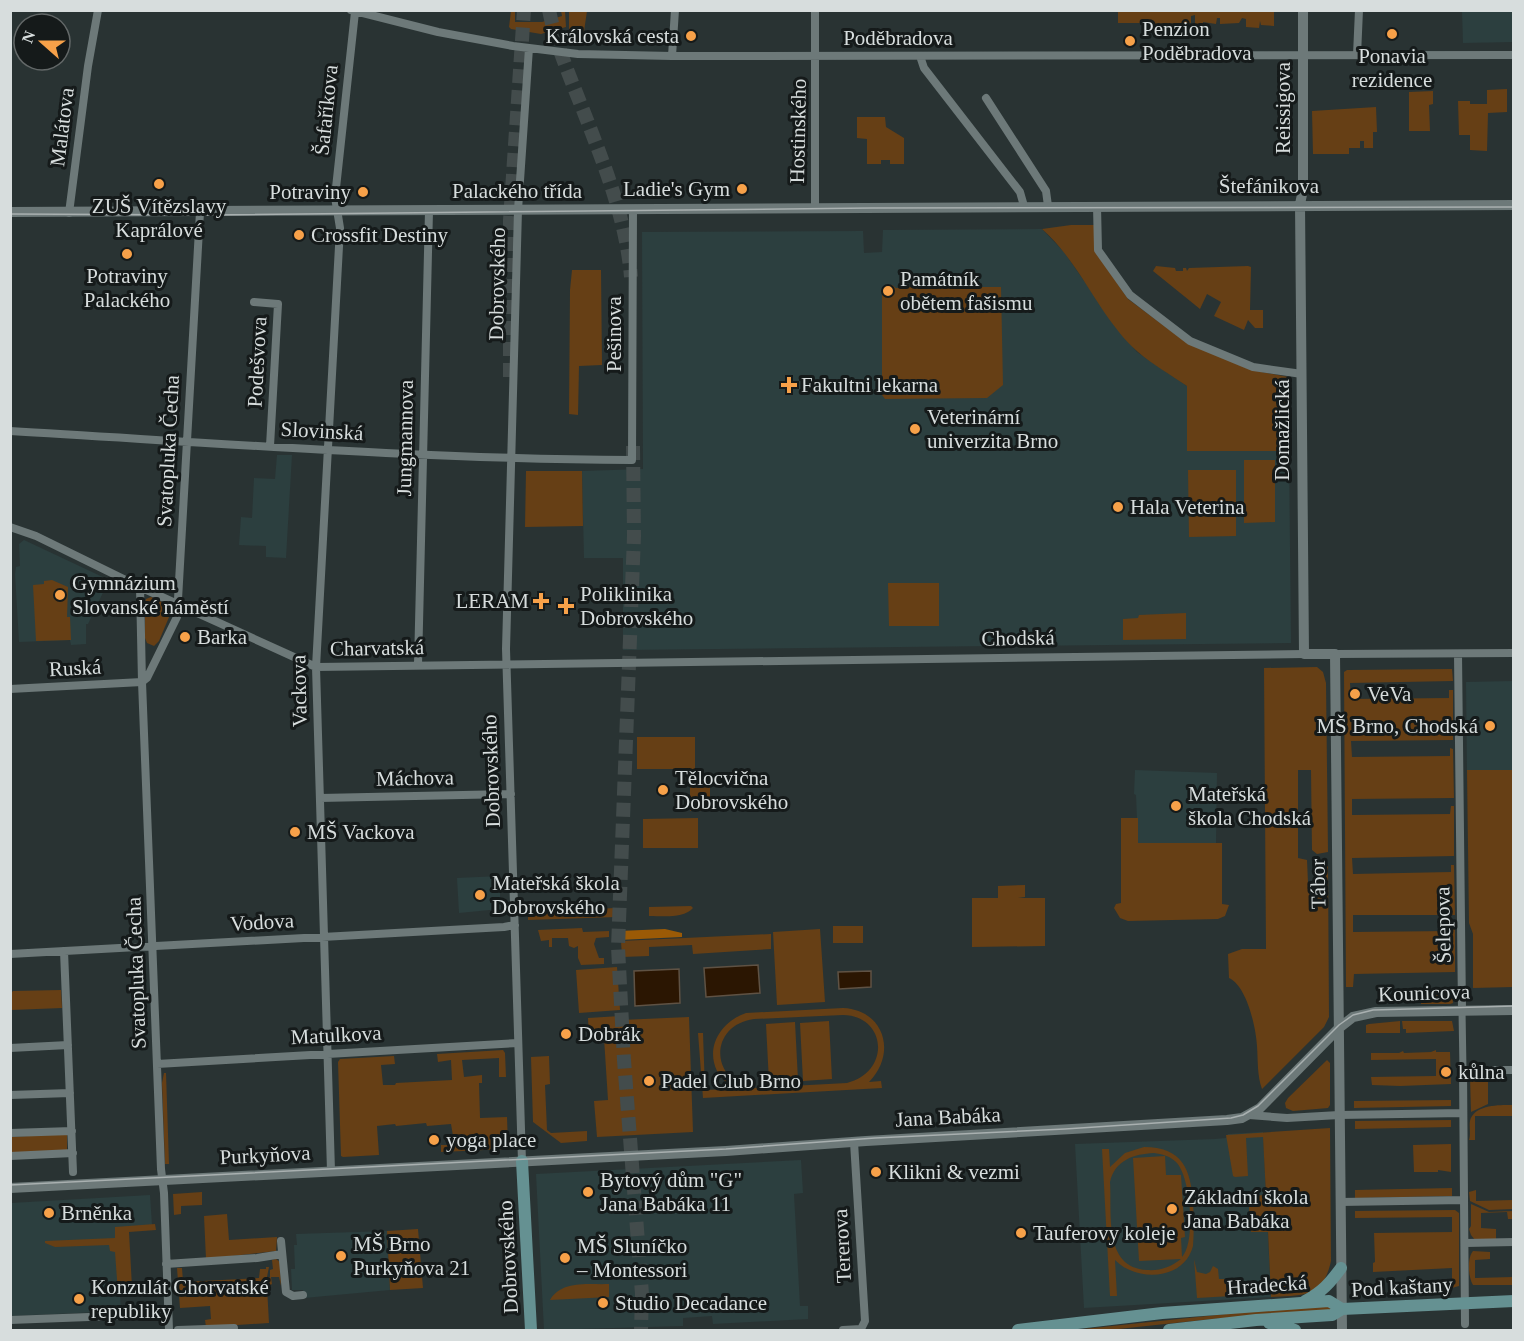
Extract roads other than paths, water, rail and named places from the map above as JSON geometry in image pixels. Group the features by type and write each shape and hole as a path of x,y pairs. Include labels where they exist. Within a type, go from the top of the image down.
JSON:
{"main road":[{"name":"Dobrovského","path":"522,1161 531,1330"},
{"path":"1300,1303 1319,1294 1341,1268"},
{"name":"Hradecká","path":"1018,1330 1162,1313 1329,1301 1342,1309 1332,1315 1257,1320 1169,1330"},
{"name":"Pod kaštany","path":"1342,1309 1514,1301"},
{"path":"1257,1320 1295,1330"}],"street":[{"name":"Malátova","path":"69,213 88,66 98,10"},
{"path":"672,56 675,10"},
{"name":"Hostinského","path":"815,10 815,207"},
{"name":"Reissigova","path":"1300,206 1303,190 1303,10"},
{"path":"1357,55 1359,10"},
{"name":"Poděbradova","path":"353,11 484,41 578,54 672,56 1514,55"},
{"name":"Šafaříkova","path":"338,211 335,197 353,11"},
{"name":"Dobrovského","path":"522,1161 507,664 518,210 529,48"},
{"path":"920,56 924,68 1020,192 1024,206"},
{"path":"986,98 1046,191 1048,206"},
{"name":"Štefánikova","path":"1024,206 1514,205"},
{"name":"Palackého třída","path":"10,212 1024,206"},
{"path":"1097,206 1098,250 1131,295 1190,341 1253,367 1302,374"},
{"name":"Domažlická","path":"1300,206 1304,654"},
{"name":"Pešinova","path":"632,460 633,209"},
{"name":"Vackova","path":"331,1171 316,667 340,228 338,211"},
{"name":"Jungmannova","path":"418,665 429,211"},
{"name":"Svatopluka Čecha","path":"142,682 147,678 177,617 200,212"},
{"name":"Podešvova","path":"254,302 278,304 270,446"},
{"name":"Slovinská","path":"10,431 422,455 512,459 632,460"},
{"name":"Charvatská","path":"10,526 316,667 524,664"},
{"name":"Svatopluka Čecha","path":"140,587 169,1330"},
{"name":"Chodská","path":"524,664 1514,652"},
{"name":"Tábor","path":"1335,654 1342,1330"},
{"name":"Šelepova","path":"1458,654 1465,1303"},
{"name":"Ruská","path":"10,689 142,682"},
{"name":"Máchova","path":"320,798 511,794"},
{"name":"Vodova","path":"10,954 515,925"},
{"path":"64,951 73,1173"},
{"name":"Kounicova","path":"1339,1028 1353,1017 1371,1013 1514,1010"},
{"name":"Jana Babáka","path":"522,1161 726,1152 1239,1119 1249,1115 1269,1100 1339,1028"},
{"name":"Matulkova","path":"157,1064 518,1043"},
{"path":"10,1048 68,1045"},
{"path":"1463,1070 1514,1070"},
{"path":"10,1095 70,1093"},
{"path":"1249,1115 1287,1118 1339,1114 1463,1113"},
{"path":"10,1133 72,1131"},
{"name":"Tererova","path":"843,1330 861,1329 865,1321 854,1142"},
{"path":"10,1156 73,1153"},
{"name":"Purkyňova","path":"10,1188 522,1161"},
{"path":"1340,1202 1464,1200"},
{"path":"281,1241 286,1292 293,1296 303,1295"},
{"path":"1466,1243 1514,1242"},
{"path":"166,1263 257,1258 282,1254"},
{"name":"Pod kaštany","path":"1465,1303 1465,1324"},
{"path":"10,1320 168,1314"},
{"path":"178,1330 234,1328"}],"tunnel":[{"path":"510,377 510,220 524,10"},
{"path":"549,10 555,36 613,192 624,234 631,277"},
{"path":"633,446 634,536 618,947 624,1060 642,1294 641,1330"}],"tram line":[{"path":"10,214 210,215 871,208 1514,207"},
{"path":"10,1185 726,1149 875,1138 1231,1118 1243,1115 1258,1106 1339,1025 1353,1015 1373,1010 1514,1006"}],"place":[{"name":"Ponavia rezidence","path":"1392,34"},
{"name":"Královská cesta","path":"691,36"},
{"name":"Penzion Poděbradova","path":"1130,41"},
{"name":"ZUŠ Vítězslavy Kaprálové","path":"159,184"},
{"name":"Ladie's Gym","path":"742,189"},
{"name":"Potraviny","path":"363,192"},
{"name":"Crossfit Destiny","path":"299,235"},
{"name":"Potraviny Palackého","path":"127,254"},
{"name":"Památník obětem fašismu","path":"888,291"},
{"name":"Fakultni lekarna","path":"789,385"},
{"name":"Veterinární univerzita Brno","path":"915,429"},
{"name":"Hala Veterina","path":"1118,507"},
{"name":"Gymnázium Slovanské náměstí","path":"60,595"},
{"name":"LERAM","path":"541,601"},
{"name":"Poliklinika Dobrovského","path":"566,606"},
{"name":"Barka","path":"185,637"},
{"name":"VeVa","path":"1355,694"},
{"name":"MŠ Brno, Chodská","path":"1490,726"},
{"name":"Tělocvična Dobrovského","path":"663,790"},
{"name":"Mateřská škola Chodská","path":"1176,806"},
{"name":"MŠ Vackova","path":"295,832"},
{"name":"Mateřská škola Dobrovského","path":"480,895"},
{"name":"Dobrák","path":"566,1034"},
{"name":"kůlna","path":"1446,1072"},
{"name":"Padel Club Brno","path":"649,1081"},
{"name":"yoga place","path":"434,1140"},
{"name":"Klikni & vezmi","path":"876,1172"},
{"name":"Bytový dům \"G\" Jana Babáka 11","path":"588,1192"},
{"name":"Základní škola Jana Babáka","path":"1172,1209"},
{"name":"Brněnka","path":"49,1213"},
{"name":"Tauferovy koleje","path":"1021,1233"},
{"name":"MŠ Brno Purkyňova 21","path":"341,1256"},
{"name":"MŠ Sluníčko – Montessori","path":"565,1258"},
{"name":"Konzulát Chorvatské republiky","path":"79,1299"},
{"name":"Studio Decadance","path":"603,1303"}]}
